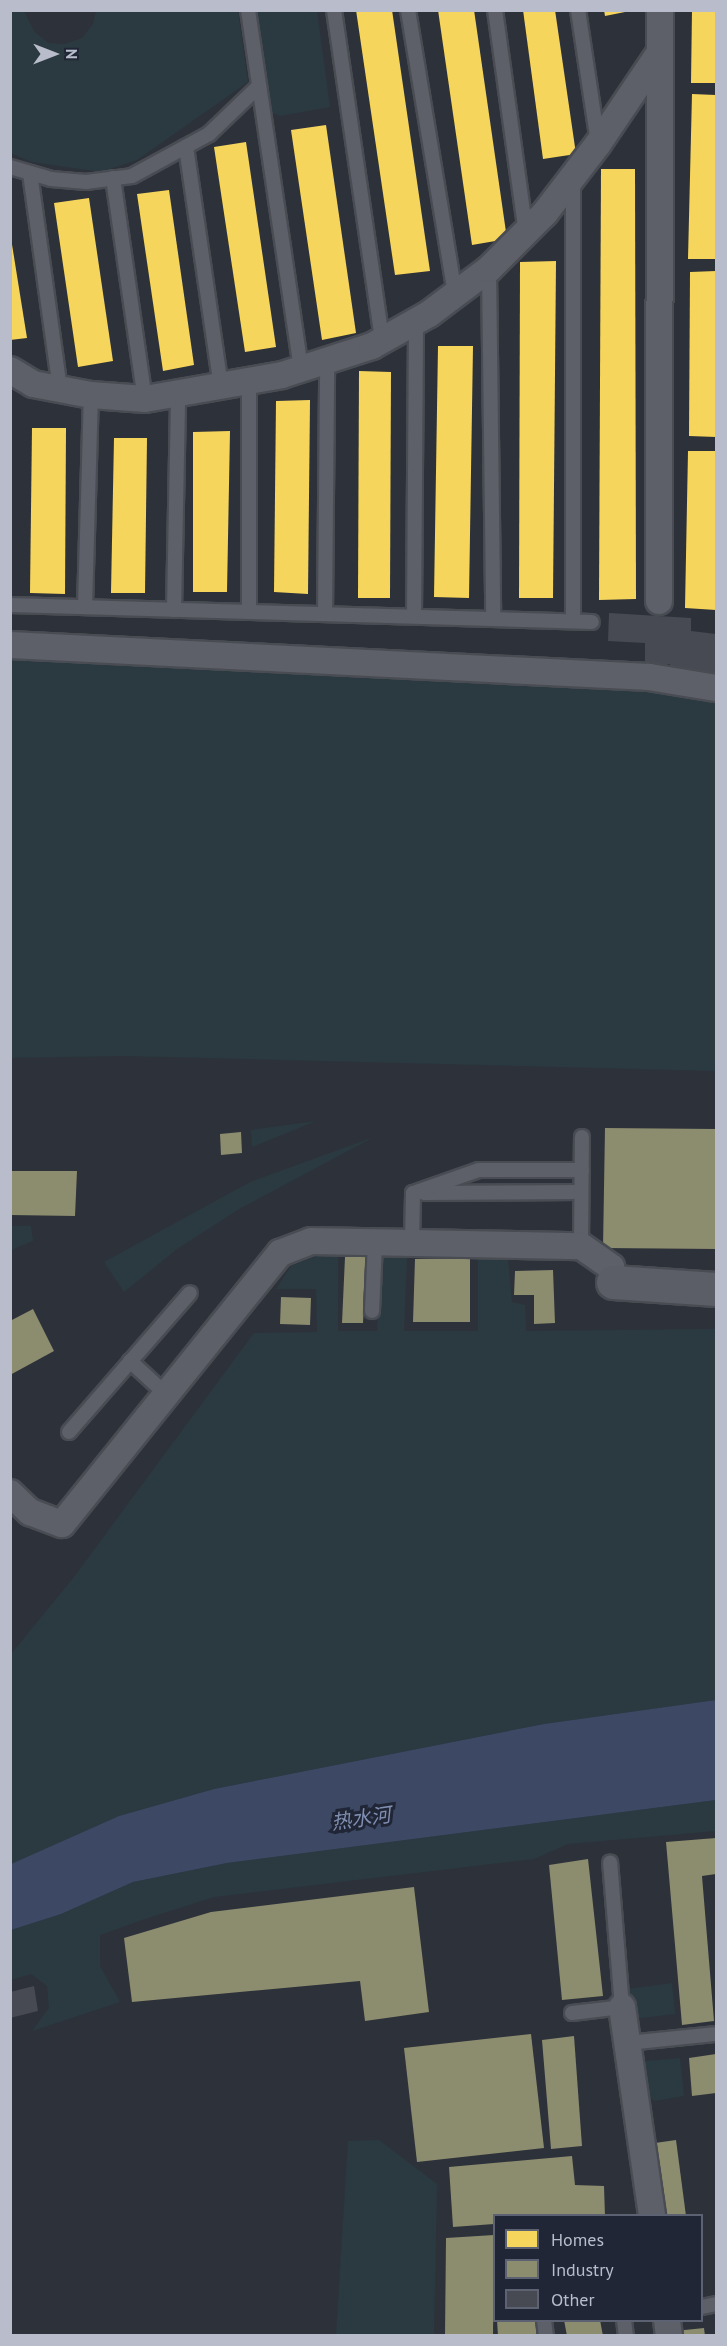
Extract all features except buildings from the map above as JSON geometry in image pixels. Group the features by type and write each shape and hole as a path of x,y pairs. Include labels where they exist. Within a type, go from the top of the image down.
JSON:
{"street":[{"path":"659,601 660,10"},
{"path":"10,370 33,384 91,395 145,399 249,382 327,361 382,340 416,321 456,294 489,269 526,232 573,178 660,52"},
{"path":"10,645 637,676 717,688"},
{"path":"10,1493 30,1512 62,1524 280,1253 311,1240 581,1246 610,1267 613,1282 717,1289"},
{"path":"622,2007 652,2214"}],"lane":[{"path":"248,10 301,369"},
{"path":"334,10 382,340"},
{"path":"408,10 456,294"},
{"path":"495,10 526,232"},
{"path":"578,10 598,144"},
{"path":"10,166 30,173 86,182 132,176 209,134 259,86"},
{"path":"186,147 221,388"},
{"path":"30,173 60,389"},
{"path":"113,178 145,399"},
{"path":"573,178 573,621"},
{"path":"489,269 493,619"},
{"path":"414,616 416,321"},
{"path":"325,614 327,361"},
{"path":"249,382 249,612"},
{"path":"85,607 91,395"},
{"path":"174,610 178,395"},
{"path":"10,605 592,622"},
{"path":"581,1246 582,1137"},
{"path":"413,1193 480,1170 582,1170"},
{"path":"413,1193 580,1192"},
{"path":"412,1242 413,1193"},
{"path":"372,1311 375,1242"},
{"path":"69,1432 189,1293"},
{"path":"130,1361 167,1395"},
{"path":"572,2013 622,2007 610,1862"},
{"path":"627,2043 715,2034"}],"shaded area":[{"path":"11,10 24,11 34,31 48,43 65,44 82,38 93,24 96,11 238,11 248,82 137,160 101,172 32,162 11,153"},
{"path":"255,11 317,11 330,107 280,116 270,112"},
{"path":"10,657 619,685 716,699 716,1071 123,1056 11,1058"},
{"path":"316,1121 252,1147 251,1130"},
{"path":"374,1137 239,1209 177,1249 124,1292 104,1262 250,1182"},
{"path":"11,1226 31,1226 33,1241 11,1250"},
{"path":"390,1253 500,1254 508,1259 512,1302 525,1305 526,1331 716,1329 716,1700 544,1724 214,1789 119,1816 11,1864 11,1654 74,1577 254,1333 317,1332 316,1289 276,1289 291,1266 322,1254 338,1255 338,1331 377,1331 381,1261","holes":["407,1258 478,1258 478,1331 404,1331"]},
{"path":"716,1800 716,1831 568,1844 534,1859 214,1897 142,1920 100,1935 100,1966 120,2002 32,2031 49,2008 47,1986 31,1974 11,1980 11,1930 61,1914 133,1882 227,1863"},
{"path":"672,1983 675,2014 632,2019 627,1989"},
{"path":"680,2058 684,2096 654,2101 646,2093 643,2067 646,2061"},
{"path":"379,2140 437,2184 434,2335 336,2335 348,2141"}],"water":[{"name":"热水河","path":"716,1700 716,1800 227,1863 133,1882 61,1914 11,1930 11,1864 119,1816 214,1789 544,1724"}]}
